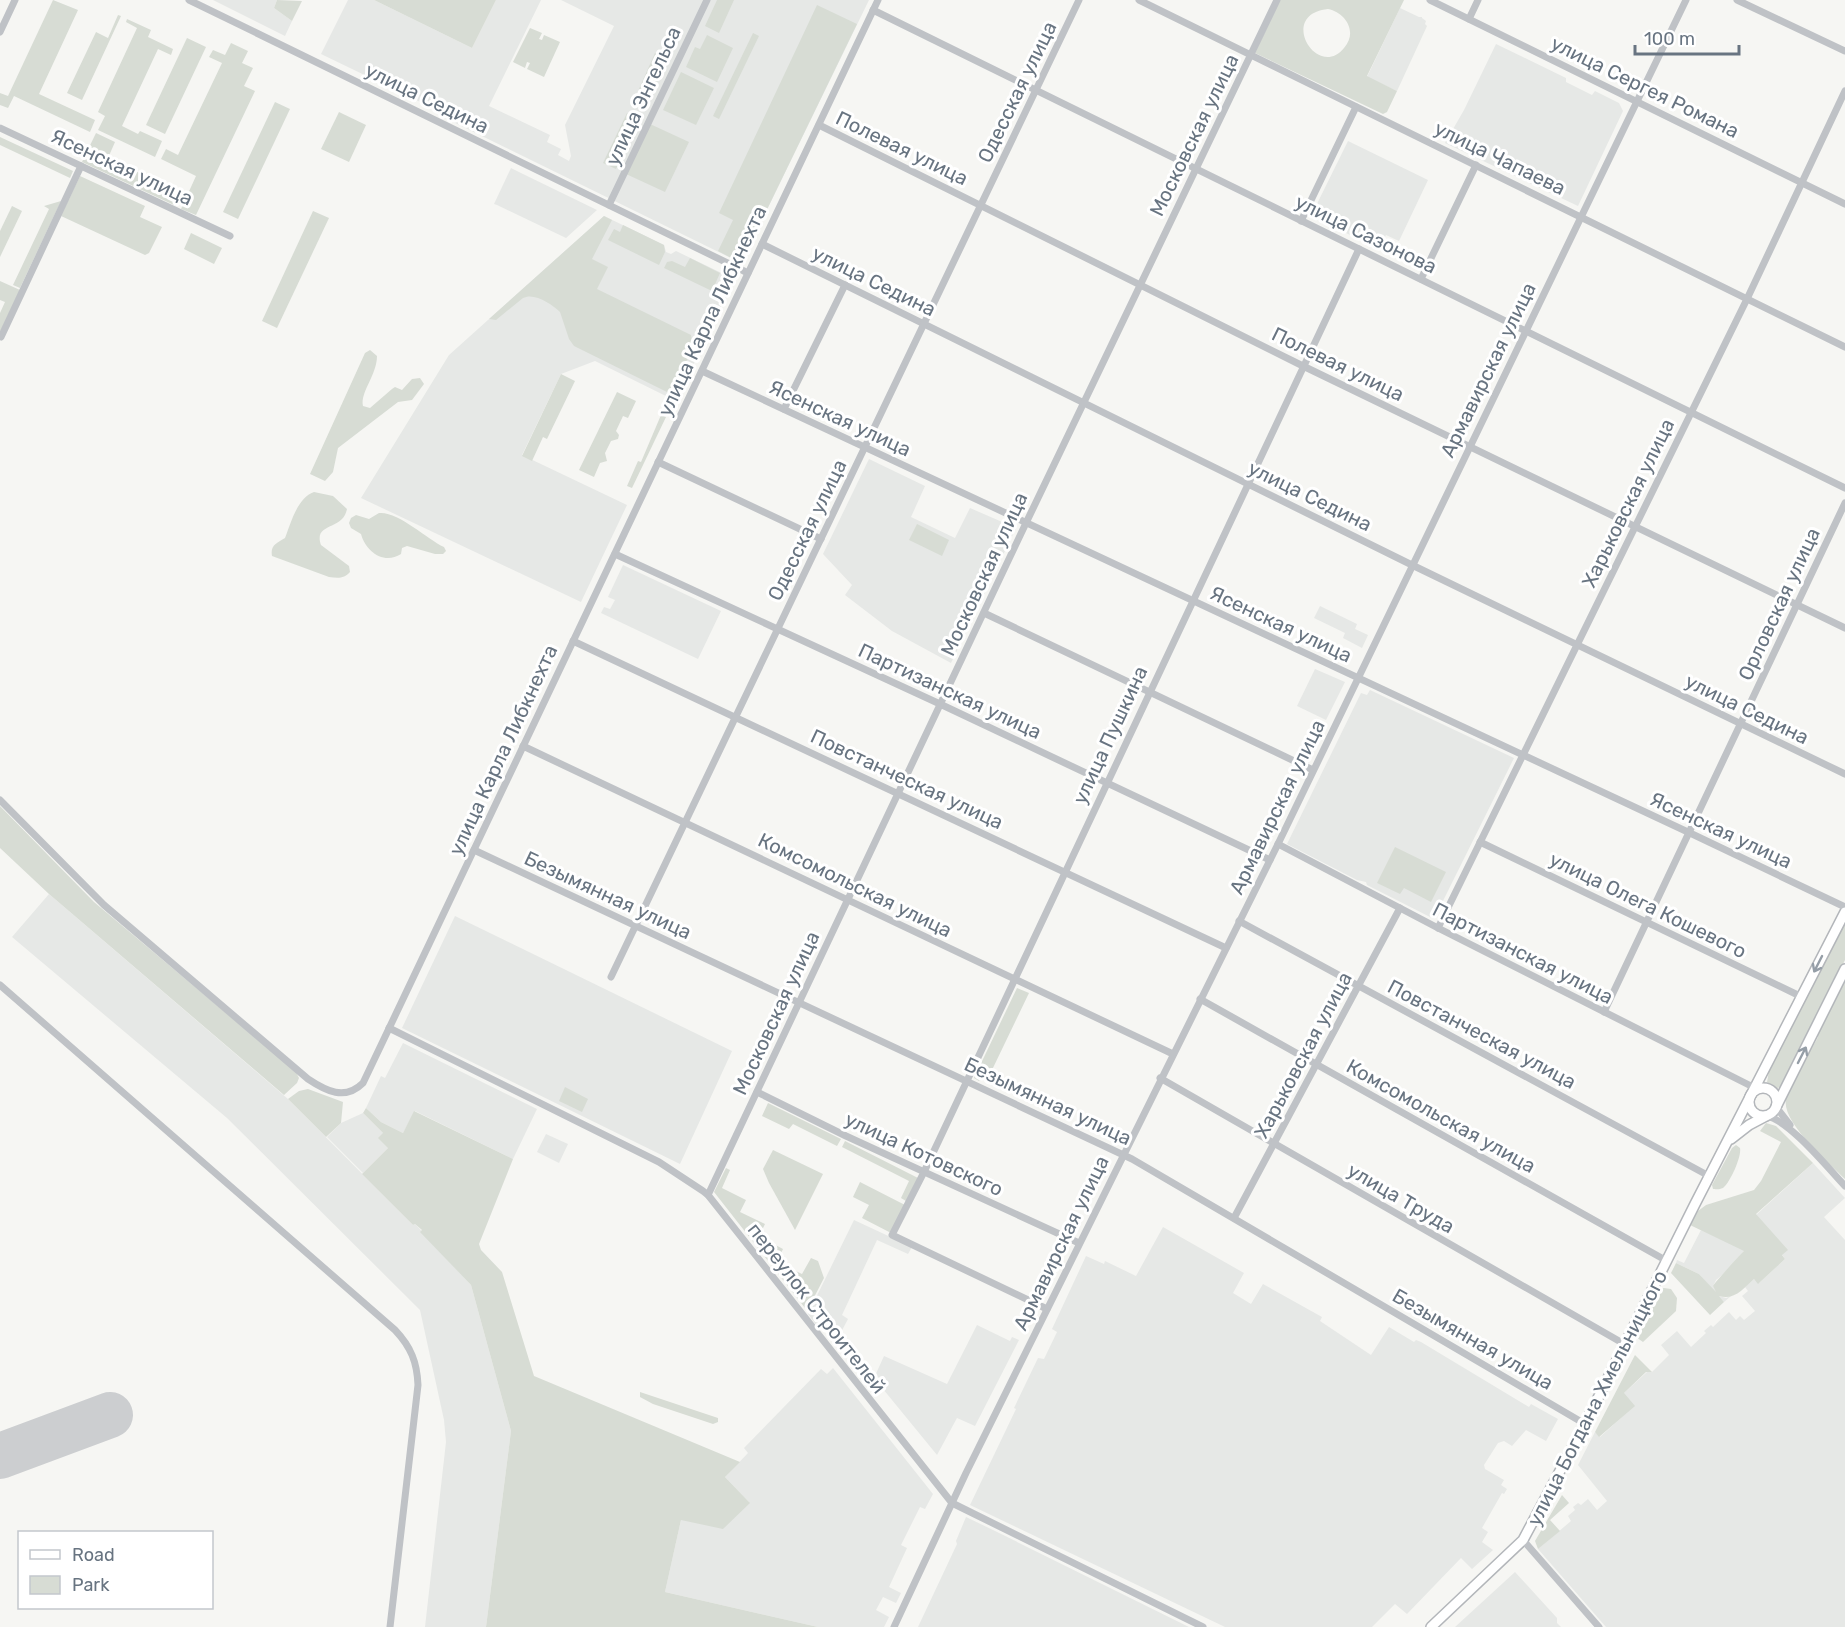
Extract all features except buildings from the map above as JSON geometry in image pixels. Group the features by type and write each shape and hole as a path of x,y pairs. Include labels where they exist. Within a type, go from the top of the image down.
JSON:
{"main road":[{"name":"улица Богдана Хмельницкого","path":"1431,1627 1523,1540 1626,1345 1709,1176 1845,910"},
{"path":"1776,1107 1777,1098 1769,1089 1758,1089 1753,1092 1750,1103 1753,1111 1766,1116 1772,1113 1776,1107 1845,969"},
{"name":"улица Богдана Хмельницкого","path":"1727,1142 1749,1125 1766,1116"}],"street":[{"path":"0,32 15,0"},
{"name":"улица Седина","path":"189,0 748,273"},
{"name":"улица Энгельса","path":"609,205 707,0"},
{"name":"улица Карла Либкнехта","path":"0,800 104,905 308,1079 338,1093 348,1092 363,1083 878,0"},
{"name":"Одесская улица","path":"611,977 1079,0"},
{"name":"улица Чапаева","path":"1139,0 1845,347"},
{"name":"Московская улица","path":"708,1196 798,1002 1277,0"},
{"name":"улица Сергея Романа","path":"1430,0 1845,204"},
{"path":"1469,19 1478,0"},
{"name":"Армавирская улица","path":"894,1627 1122,1154 1278,844 1686,0"},
{"path":"1737,0 1845,51"},
{"name":"улица Сазонова","path":"873,10 1845,488"},
{"name":"Харьковская улица","path":"1438,928 1747,299 1845,92"},
{"path":"1301,221 1356,106"},
{"name":"Полевая улица","path":"819,125 1303,366 1845,628"},
{"name":"Ясенская улица","path":"0,128 230,236"},
{"path":"1421,279 1476,165"},
{"path":"1,337 81,166"},
{"name":"улица Седина","path":"762,244 1412,565 1845,774"},
{"name":"улица Пушкина","path":"1047,1309 891,1235 924,1172 965,1080 1359,249"},
{"path":"784,409 845,285"},
{"name":"Ясенская улица","path":"702,371 1690,833 1845,910"},
{"path":"658,462 821,538"},
{"name":"Орловская улица","path":"1604,1012 1845,503"},
{"name":"Партизанская улица","path":"615,554 1270,860"},
{"path":"984,613 1313,770"},
{"name":"Повстанческая улица","path":"573,641 1226,948"},
{"name":"Комсомольская улица","path":"524,746 1173,1054"},
{"name":"улица Олега Кошевого","path":"1480,842 1802,997"},
{"name":"Партизанская улица","path":"1278,844 1604,1012 1753,1092"},
{"name":"Безымянная улица","path":"474,850 1122,1154 1585,1424"},
{"name":"Харьковская улица","path":"1234,1218 1400,908"},
{"name":"Повстанческая улица","path":"1239,921 1709,1176"},
{"path":"0,985 395,1330 409,1346 416,1363 418,1385 390,1627"},
{"name":"Комсомольская улица","path":"1200,999 1667,1261"},
{"name":"переулок Строителей","path":"389,1028 681,1175 708,1196 952,1503 1203,1627"},
{"name":"улица Труда","path":"1160,1078 1626,1345"},
{"name":"улица Котовского","path":"757,1092 1079,1243"},
{"path":"1776,1107 1807,1146"},
{"path":"1766,1116 1779,1121 1807,1146 1845,1186"},
{"path":"1523,1540 1599,1627"}],"shaded area":[{"path":"213,0 277,0 274,8 292,21 285,36"},
{"path":"348,0 374,0 472,48 496,0 541,0 489,106 550,135 547,142 561,149 558,155 569,161 571,156 565,125 614,26 561,0 869,0 743,259 737,261 439,115 441,112 321,54"},
{"path":"1400,8 1422,17 1427,26 1397,91 1367,77"},
{"path":"1496,44 1566,78 1566,82 1592,95 1595,91 1619,103 1623,111 1578,206 1445,143"},
{"path":"1348,141 1428,180 1399,241 1386,235 1379,249 1311,216"},
{"path":"511,168 597,210 566,238 494,204"},
{"path":"604,216 664,245 666,252 671,254 676,251 734,279 676,401 595,361 561,374 522,455 627,505 581,602 361,498 449,355"},
{"path":"869,459 925,486 911,517 955,538 970,508 1016,528 951,663 892,631 845,595 852,585 823,554"},
{"path":"623,565 721,611 698,659 601,613 604,607 610,609 615,600 608,597"},
{"path":"1320,606 1357,624 1355,629 1368,635 1362,648 1343,638 1345,633 1314,618"},
{"path":"1315,669 1345,682 1326,720 1297,706"},
{"path":"1370,690 1514,758 1434,919 1367,885 1366,882 1357,880 1287,844 1361,693 1367,695"},
{"path":"49,894 288,1099 413,1225 415,1224 422,1231 471,1285 511,1431 486,1627 425,1627 446,1442 444,1420 420,1310 227,1118 12,937"},
{"path":"455,916 732,1051 680,1164 402,1028"},
{"path":"403,1043 537,1109 513,1159 415,1111 403,1133 381,1122 366,1108 381,1076 385,1078"},
{"path":"363,1113 383,1133 388,1148 363,1173 327,1137 341,1123"},
{"path":"546,1134 568,1144 559,1163 537,1152"},
{"path":"1813,1163 1845,1198 1824,1217 1845,1240 1845,1627 1606,1627 1538,1549 1571,1521 1568,1516 1575,1510 1573,1507 1578,1503 1581,1505 1588,1499 1597,1510 1607,1501 1578,1465 1595,1432 1600,1437 1634,1406 1623,1394 1647,1372 1652,1372 1669,1355 1661,1345 1677,1331 1691,1347 1706,1333 1704,1331 1711,1325 1713,1327 1729,1312 1736,1320 1740,1316 1744,1320 1755,1311 1742,1296 1748,1291 1745,1287 1754,1279 1759,1283 1785,1259 1756,1215"},
{"path":"854,1220 912,1247 908,1254 877,1240 842,1315 848,1319 839,1336 817,1326 808,1314"},
{"path":"1163,1227 1244,1273 1233,1293 1251,1304 1263,1284 1322,1317 1320,1321 1371,1355 1389,1327 1414,1342 1416,1340 1421,1342 1529,1407 1531,1404 1558,1419 1546,1441 1526,1430 1512,1446 1504,1441 1498,1443 1484,1465 1485,1469 1504,1480 1501,1485 1507,1489 1504,1494 1502,1493 1482,1528 1488,1532 1482,1542 1493,1550 1472,1569 1461,1558 1407,1614 1395,1604 1372,1627 1225,1627 970,1505 1038,1358 1044,1359 1057,1332 1052,1329 1086,1256 1104,1264 1105,1261 1136,1276"},
{"path":"1701,1230 1745,1250 1713,1286 1719,1296 1726,1298 1731,1296 1724,1302 1699,1274 1676,1263 1677,1260 1684,1263"},
{"path":"977,1325 1010,1341 1012,1337 1019,1340 975,1426 957,1418 937,1455 874,1378 884,1356 947,1384"},
{"path":"833,1368 933,1494 925,1509 920,1507 901,1545 907,1548 889,1587 901,1593 896,1603 883,1597 876,1610 889,1617 884,1627 818,1627 665,1592 681,1520 749,1502 725,1477 748,1453 744,1448 821,1369 827,1374"},
{"path":"966,1517 1189,1627 918,1627 957,1544 956,1541"},
{"path":"1515,1572 1557,1618 1557,1623 1561,1627 1455,1627"}],"green space":[{"path":"53,0 78,10 39,94 95,120 90,132 14,96 8,108 0,105 0,93 8,96"},
{"path":"277,0 302,1 292,21 274,8"},
{"path":"374,0 496,0 472,48"},
{"path":"717,0 734,0 719,33 705,26"},
{"path":"1280,0 1404,0 1367,76 1397,91 1387,112 1383,114 1255,53","holes":["1328,9 1345,19 1350,36 1344,48 1333,56 1323,57 1307,43 1304,32 1305,22 1313,13"]},
{"path":"817,5 857,24 743,259 737,261 718,251 733,220 719,213"},
{"path":"118,15 121,16 82,100 67,93 96,32 108,38"},
{"path":"127,19 151,30 148,37 173,49 171,55 158,49 122,126 138,134 140,131 162,141 155,157 98,130 105,116 98,112 137,28 126,22"},
{"path":"530,28 542,33 539,39 542,40 544,35 560,42 544,77 527,69 530,63 527,62 525,68 513,62"},
{"path":"753,33 759,36 719,119 713,116"},
{"path":"707,35 733,48 717,82 686,67 695,47 700,49"},
{"path":"187,38 206,47 165,134 146,125"},
{"path":"231,43 248,51 242,63 253,68 244,86 255,91 196,215 181,209 196,176 161,159 166,149 178,155 222,63 209,57 213,50 225,55"},
{"path":"655,53 668,59 651,95 639,89"},
{"path":"681,72 714,88 696,125 663,110"},
{"path":"275,102 290,109 238,219 223,212"},
{"path":"339,112 366,125 349,162 321,149"},
{"path":"627,113 640,119 616,169 603,163"},
{"path":"650,124 689,142 665,192 626,174"},
{"path":"96,133 115,142 108,158 182,193 176,206 82,162"},
{"path":"0,137 73,171 70,178 0,145"},
{"path":"80,176 145,206 140,217 162,227 149,253 145,255 61,216"},
{"path":"61,201 20,288 13,285 49,209 44,206"},
{"path":"12,206 22,211 0,257 0,231"},
{"path":"313,211 329,218 277,328 262,321"},
{"path":"604,216 612,220 592,259 608,267 597,289 691,335 693,347 671,394 574,346 569,339 560,312 543,300 532,297 523,298 496,320 489,319"},
{"path":"623,225 664,245 665,252 659,265 608,240 614,229 620,232"},
{"path":"191,233 222,248 214,264 184,249"},
{"path":"690,258 720,273 712,291 664,268 667,262 672,261 685,267"},
{"path":"0,281 20,290 0,332 0,313 5,302 0,300"},
{"path":"370,350 377,356 364,395 363,406 370,408 395,387 402,390 412,379 420,378 424,384 412,400 398,402 338,448 333,472 325,481 310,474 365,353"},
{"path":"561,374 575,381 547,439 543,437 532,461 522,456"},
{"path":"617,392 636,401 628,418 623,416 616,431 619,435 618,439 611,441 605,453 607,461 600,463 594,477 579,470"},
{"path":"661,415 666,417 632,488 627,486 638,461 641,462"},
{"path":"314,492 333,496 347,509 340,521 325,529 320,538 321,545 349,566 350,572 343,577 329,577 272,556 273,547 285,538 299,505"},
{"path":"379,513 395,516 444,547 446,551 443,554 435,554 407,546 402,548 401,554 395,557 376,555 367,546 361,534 351,528 349,523 356,515 369,519"},
{"path":"917,524 949,540 942,556 909,540"},
{"path":"0,806 94,902 296,1072 299,1078 297,1083 284,1095 49,894 0,848"},
{"path":"1395,847 1446,872 1431,902 1404,888 1400,894 1377,883"},
{"path":"1845,923 1845,960 1783,1084 1778,1088 1772,1087 1767,1082 1769,1071"},
{"path":"1845,978 1845,1179 1798,1130 1786,1108 1786,1099 1791,1084 1818,1037 1817,1034"},
{"path":"1017,988 1029,993 992,1070 986,1067 979,1081 974,1078"},
{"path":"565,1087 588,1099 582,1112 559,1101"},
{"path":"308,1089 343,1102 341,1123 326,1137 288,1099 299,1091"},
{"path":"768,1103 841,1139 837,1146 793,1124 789,1129 762,1116"},
{"path":"366,1108 381,1122 403,1133 414,1111 513,1159 479,1244 481,1250 502,1272 534,1376 740,1462 725,1477 750,1503 723,1529 681,1520 665,1592 818,1627 486,1627 511,1431 471,1285 420,1232 422,1230 415,1224 413,1225 362,1174 388,1148 378,1138 383,1133 363,1113"},
{"path":"1766,1123 1776,1126 1813,1163 1756,1214 1788,1250 1782,1255 1785,1259 1758,1284 1754,1279 1734,1295 1719,1296 1724,1302 1710,1315 1671,1273 1676,1263 1699,1274 1716,1292 1713,1286 1744,1251 1690,1225 1698,1211 1706,1205 1754,1190 1761,1181 1781,1142 1760,1131"},
{"path":"845,1141 918,1178 906,1201 901,1198 909,1181 842,1147"},
{"path":"1736,1145 1740,1148 1740,1152 1732,1175 1723,1188 1713,1189 1712,1185 1732,1148"},
{"path":"773,1150 823,1174 795,1230 763,1169"},
{"path":"726,1168 730,1170 722,1188 746,1200 740,1212 765,1224 759,1236 783,1249 777,1262 802,1274 811,1258 818,1261 824,1278 808,1309 714,1192"},
{"path":"860,1182 905,1205 891,1233 862,1218 869,1205 853,1197"},
{"path":"1657,1289 1671,1289 1677,1298 1676,1311 1643,1342 1633,1335"},
{"path":"1635,1355 1652,1372 1646,1372 1624,1393 1635,1406 1599,1437 1595,1432"},
{"path":"640,1392 718,1418 718,1422 713,1424 653,1404 640,1397"},
{"path":"1562,1495 1569,1503 1550,1520 1560,1531 1538,1549 1535,1541"}],"runway":[{"path":"0,1456 110,1415"}]}
